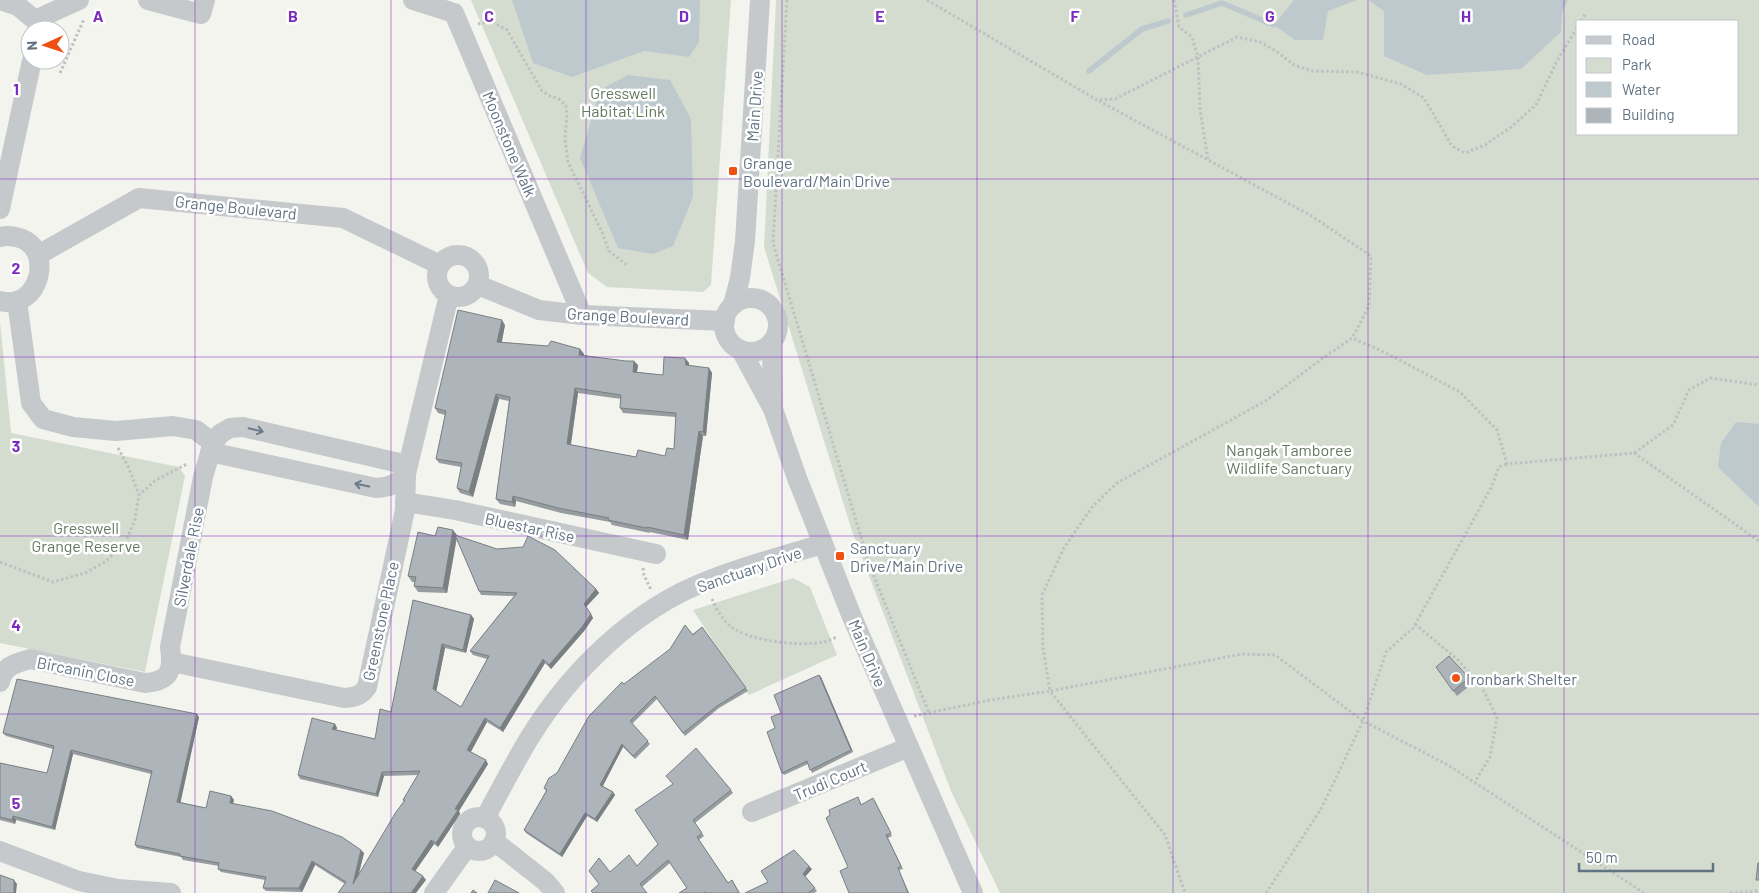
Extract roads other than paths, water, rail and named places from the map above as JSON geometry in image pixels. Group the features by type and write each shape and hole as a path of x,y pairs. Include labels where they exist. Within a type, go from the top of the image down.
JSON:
{"street":[{"path":"0,0 18,6 31,20"},
{"path":"148,0 201,14 205,0"},
{"name":"Moonstone Walk","path":"413,0 454,13 582,316"},
{"name":"Main Drive","path":"729,313 740,278 745,241 760,0"},
{"path":"50,20 82,9"},
{"path":"0,209 30,70"},
{"name":"Grange Boulevard","path":"38,255 138,198 343,218 440,264"},
{"path":"0,236 21,238 38,255 40,266 39,278 34,289 26,297 8,301 31,403 43,418 73,427 116,431 173,426 196,430 210,453 376,488 388,487 398,483 407,470 449,295"},
{"name":"Main Drive","path":"745,241 750,268 760,299"},
{"path":"459,254 467,256 477,266 480,274 478,285 468,295 460,297 449,295 439,284 437,277 440,264 452,256 459,254"},
{"name":"Grange Boulevard","path":"478,285 539,310 582,316 729,313"},
{"path":"746,298 760,299 768,303 777,318 776,335 766,348 749,352 741,350 728,338 725,330 729,313 746,298"},
{"name":"Main Drive","path":"772,342 773,409"},
{"name":"Main Drive","path":"741,350 773,409 822,544 908,747 973,893"},
{"path":"210,453 220,434 230,428 243,427 407,470"},
{"name":"Silverdale Rise","path":"172,662 170,647 210,453"},
{"name":"Greenstone Place","path":"172,662 344,698 362,694 367,687 404,510 407,470"},
{"name":"Bluestar Rise","path":"405,502 455,510 650,553"},
{"name":"Sanctuary Drive","path":"486,819 531,736 575,676 631,624 658,604 705,581 822,544"},
{"name":"Bircanin Close","path":"0,682 2,674 13,664 30,659 145,683 155,682 164,678 170,671 172,662"},
{"name":"Trudi Court","path":"752,812 908,747"},
{"path":"475,818 486,819 494,828 496,834 494,841 486,849 480,851 467,847 462,835 465,824 475,818"},
{"path":"494,841 546,882 555,893"},
{"path":"434,893 467,847"},
{"path":"0,851 79,881 118,889 171,893"}],"water":[{"path":"512,0 700,0 699,42 689,57 644,51 572,77 533,63"},
{"path":"1294,0 1357,0 1328,11 1323,40 1295,40 1274,25"},
{"path":"1368,0 1568,0 1562,12 1561,32 1521,69 1427,75 1384,56 1384,11"},
{"path":"628,75 670,80 691,119 693,197 673,246 653,254 618,248 580,158 600,90"},
{"path":"1736,422 1759,424 1759,507 1718,467 1721,443"}],"waterway":[{"path":"1186,15 1222,3 1274,25"},
{"path":"1089,71 1142,29 1168,21"}],"place":[{"name":"Grange Boulevard/Main Drive","path":"733,171"},
{"name":"Sanctuary Drive/Main Drive","path":"840,556"},
{"name":"Ironbark Shelter","path":"1456,678"}],"park label":[{"name":"Gresswell Habitat Link","path":"623,101"},
{"name":"Nangak Tamboree Wildlife Sanctuary","path":"1289,458"},
{"name":"Gresswell Grange Reserve","path":"86,536"}]}
